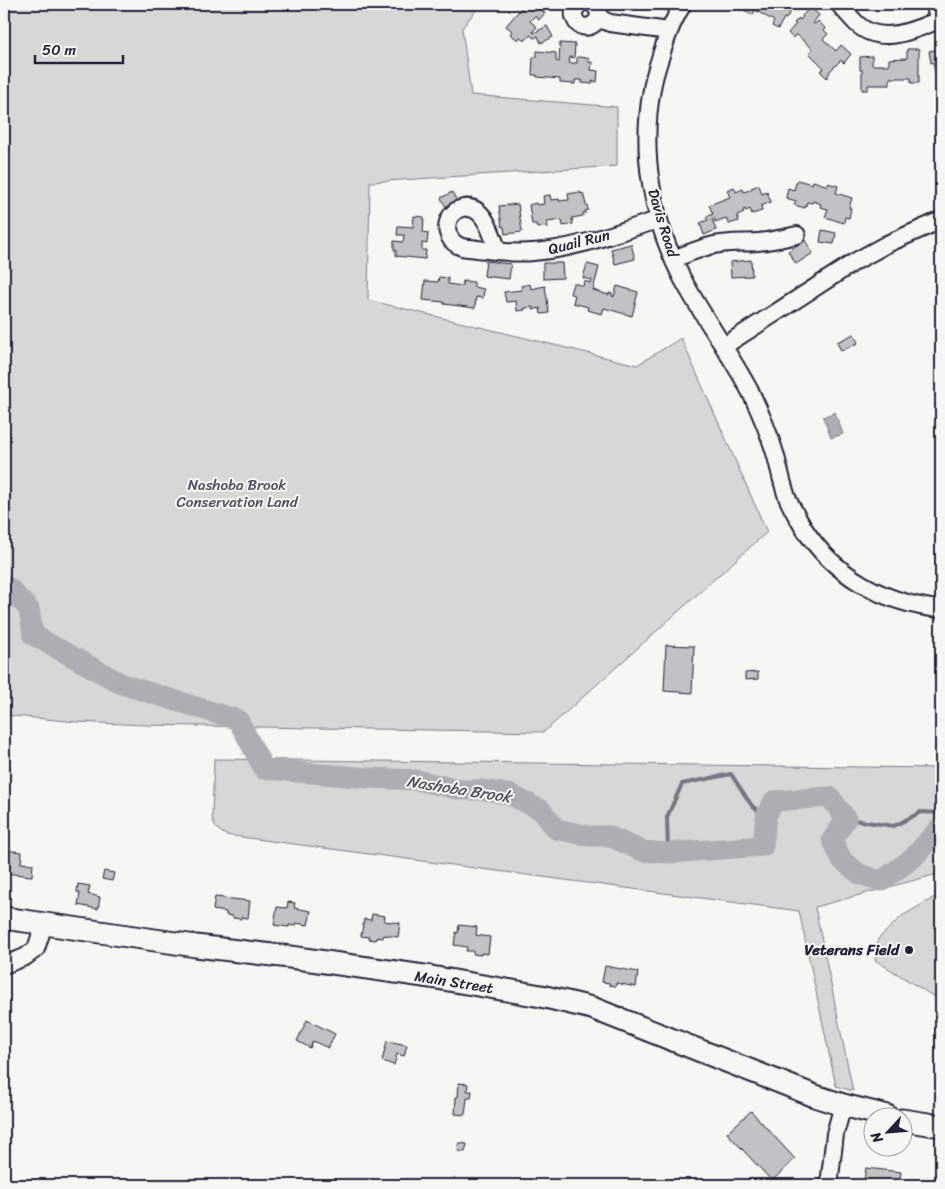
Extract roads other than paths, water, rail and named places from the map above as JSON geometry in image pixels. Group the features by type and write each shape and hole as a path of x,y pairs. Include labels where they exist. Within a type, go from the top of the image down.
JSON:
{"main road":[{"name":"Main Street","path":"4,918 375,969 541,996 592,1008 806,1092 862,1110"},
{"path":"912,1122 941,1126"}],"street":[{"path":"580,4 575,9 574,14 578,24 591,26 595,23 595,11"},
{"name":"Davis Road","path":"683,4 669,31 656,73 652,89 647,136 650,179 658,220 673,259 691,293 746,383 764,423 793,510 820,550 851,577 868,588 906,603 926,608 941,609"},
{"path":"839,4 864,29 884,35 908,31 939,15"},
{"path":"595,11 610,23 669,31"},
{"name":"Quail Run","path":"498,251 512,253 534,252 576,246 658,220"},
{"path":"724,346 856,261 887,244 941,220"},
{"path":"673,259 715,244 777,240 797,235"},
{"path":"4,966 25,957 36,949 44,924"},
{"path":"829,1185 835,1134 843,1105"}],"waterway":[{"name":"Nashoba Brook","path":"4,585 29,609 33,635 122,684 238,720 264,769 416,780 462,790 484,790 509,794 541,810 556,829 589,836 609,836 642,851 668,853 763,846 766,816 774,801 830,797 846,819 832,840 842,860 859,874 881,881 913,858 941,827"},
{"path":"668,853 667,817 682,784 731,774 752,806 766,816"},
{"path":"846,819 894,826 921,812 941,813"}],"place":[{"name":"Veterans Field","path":"909,950"}],"park label":[{"name":"Nashoba Brook Conservation Land","path":"237,494"}]}
